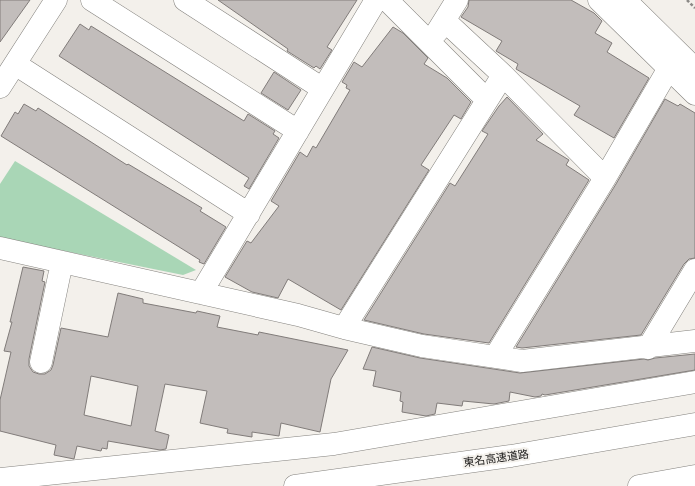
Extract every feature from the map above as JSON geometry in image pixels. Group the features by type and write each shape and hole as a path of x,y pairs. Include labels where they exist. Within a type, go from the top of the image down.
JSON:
{"main road":[{"path":"0,86 56,0"},
{"path":"92,0 298,131"},
{"path":"185,0 323,89"},
{"path":"201,293 376,0"},
{"path":"387,0 487,100"},
{"path":"429,43 457,0"},
{"path":"599,0 695,94"},
{"path":"625,0 695,69"},
{"path":"444,21 503,75 605,178"},
{"path":"15,64 249,214"},
{"path":"495,357 605,178 669,68"},
{"path":"344,328 503,75"},
{"path":"0,248 298,315 344,328 422,346 522,362 648,348 695,341"},
{"path":"41,362 62,262"},
{"path":"648,348 695,270"},
{"path":"0,479 334,444 695,382"},
{"name":"東名高速道路","path":"295,486 511,456 695,424"},
{"path":"639,486 695,476"}],"path":[{"path":"687,0 695,8"}],"green space":[{"path":"15,161 196,270 183,275 0,238 0,184"}],"building":[{"path":"0,0 30,0 0,42"},
{"path":"218,0 357,0 327,47 332,50 320,69 316,66 314,68 287,51 288,49"},
{"path":"469,0 571,0 594,13 602,21 595,33 612,43 607,52 649,78 614,138 574,115 580,106 516,69 518,64 496,51 502,41 461,17 468,7"},
{"path":"80,24 89,30 91,26 244,121 248,114 275,131 273,134 279,138 249,189 244,186 249,178 59,56"},
{"path":"393,27 403,33 428,58 424,64 447,78 471,102 461,119 454,115 421,165 429,170 341,310 288,279 278,298 252,292 225,277 247,241 251,243 279,206 271,201 300,152 307,157 313,146 316,148 350,90 346,88 347,85 342,82 354,62 362,67"},
{"path":"274,72 301,90 288,110 261,93"},
{"path":"507,97 543,134 536,140 569,160 566,165 589,180 489,343 424,334 364,320 450,183 455,186 488,134 482,131"},
{"path":"665,99 678,106 680,104 695,113 695,258 689,259 684,264 641,335 522,348 516,347 616,184"},
{"path":"24,104 36,111 38,108 127,165 128,164 202,208 200,211 226,227 204,264 199,262 200,260 1,136 15,112 18,114"},
{"path":"23,267 44,271 42,281 45,282 29,359 29,366 33,372 39,374 45,374 51,370 61,328 108,337 118,293 143,299 143,303 220,316 217,327 258,335 259,332 348,350 331,379 320,432 281,423 279,436 252,432 252,437 227,433 228,429 200,423 207,391 165,384 155,431 169,435 166,449 160,450 108,441 107,449 102,448 101,451 77,446 74,459 54,455 56,445 0,431 0,400 11,352 4,351 12,322 10,322","holes":["91,376 138,386 131,426 84,415"]},
{"path":"372,347 420,358 520,373 695,354 695,370 545,395 542,394 541,396 535,397 510,392 509,401 494,404 463,401 462,406 437,403 435,414 426,416 402,412 403,402 400,401 401,392 373,386 376,371 363,369"}]}
